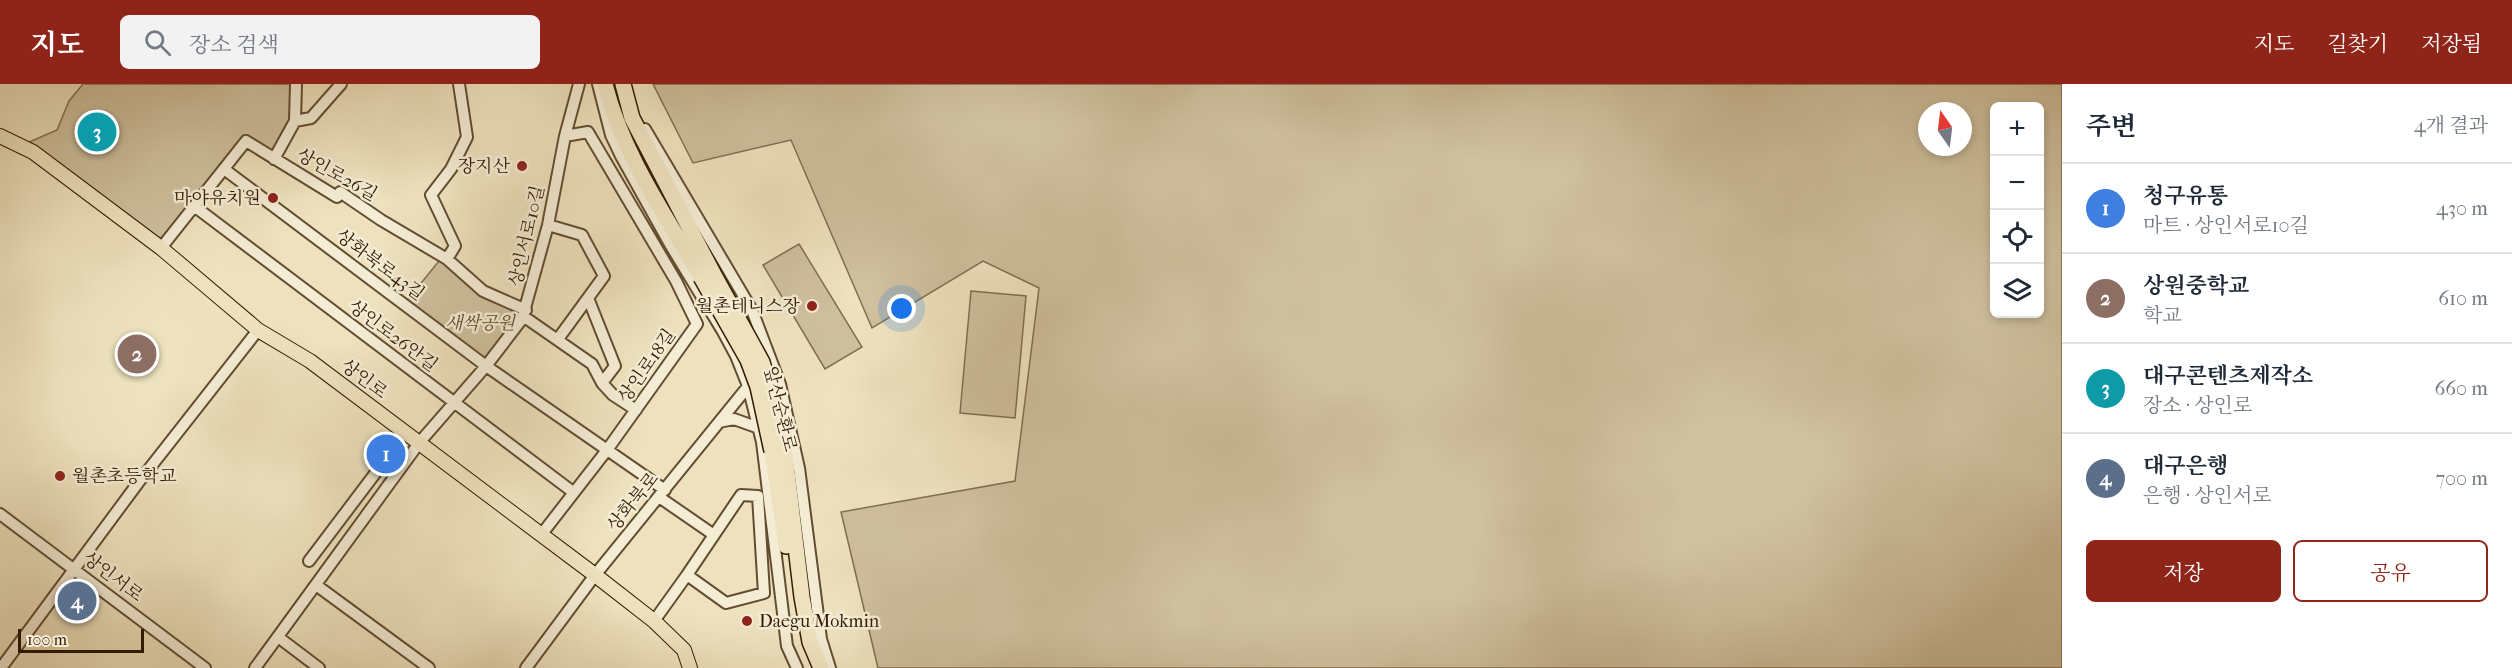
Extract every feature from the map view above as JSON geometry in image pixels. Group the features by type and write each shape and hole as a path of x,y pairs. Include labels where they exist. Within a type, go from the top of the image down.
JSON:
{"highway":[{"name":"앞산순환로","path":"605,84 618,123 640,171 762,362 778,415 810,642 822,668"},
{"name":"앞산순환로","path":"623,84 632,118 707,275"},
{"name":"앞산순환로","path":"783,445 795,609 802,645 810,668"}],"main road":[{"name":"상인로","path":"0,136 33,152 160,248 258,330 310,360 595,575 654,621 684,650 690,668"}],"street":[{"path":"274,159 295,121 296,84"},
{"path":"295,121 312,118 341,84"},
{"path":"447,259 455,246 431,195 451,169 467,137 459,84"},
{"name":"상인서로10길","path":"255,668 419,443 486,366 525,313 548,225 565,136 579,84"},
{"path":"598,84 601,102 616,146 671,246 722,330 748,386 760,432 787,646 796,668"},
{"path":"628,84 644,126 752,310 780,384 783,445 799,468 821,639 830,668"},
{"name":"상인로18길","path":"541,535 607,450 697,324 676,281 588,132 565,136"},
{"name":"상인로26길","path":"160,248 246,141 337,197 340,192 381,220 447,259 483,291 525,313 592,364 602,383 613,395 636,410"},
{"name":"상화북로43길","path":"224,169 486,366 607,450 714,535"},
{"name":"상인로26안길","path":"194,206 573,492"},
{"path":"548,225 582,235 604,276 558,339"},
{"path":"588,298 615,366 602,383"},
{"path":"1,668 138,483 258,330"},
{"name":"상화북로","path":"526,668 595,575 748,386 771,362"},
{"path":"719,422 734,419 760,432 776,429 786,432 783,445"},
{"path":"309,561 377,471"},
{"path":"654,621 741,495 758,496 764,593 726,603 687,575"},
{"name":"상인서로","path":"0,514 75,568 205,668"},
{"path":"316,585 429,668"},
{"path":"278,637 319,668"}],"green space":[{"path":"83,84 297,84 295,121 274,159 246,142 161,248 27,143 57,130 69,101"},
{"path":"653,84 2062,84 2062,668 878,668 841,512 1015,481 1039,288 983,261 872,328 791,140 693,163"},
{"name":"월촌테니스장","path":"799,244 862,347 825,369 763,265"},
{"name":"새싹공원","path":"443,256 483,291 526,310 486,366 405,303"},
{"path":"971,291 1026,296 1015,418 960,413"}],"place":[{"name":"대구콘텐츠제작소","path":"97,132"},
{"name":"장지산","path":"522,166"},
{"name":"마야유치원","path":"273,198"},
{"name":"월촌테니스장","path":"812,306"},
{"name":"상원중학교","path":"137,354"},
{"name":"청구유통","path":"386,454"},
{"name":"월촌초등학교","path":"60,476"},
{"name":"대구은행","path":"77,601"},
{"name":"Daegu Mokmin","path":"747,621"}]}
